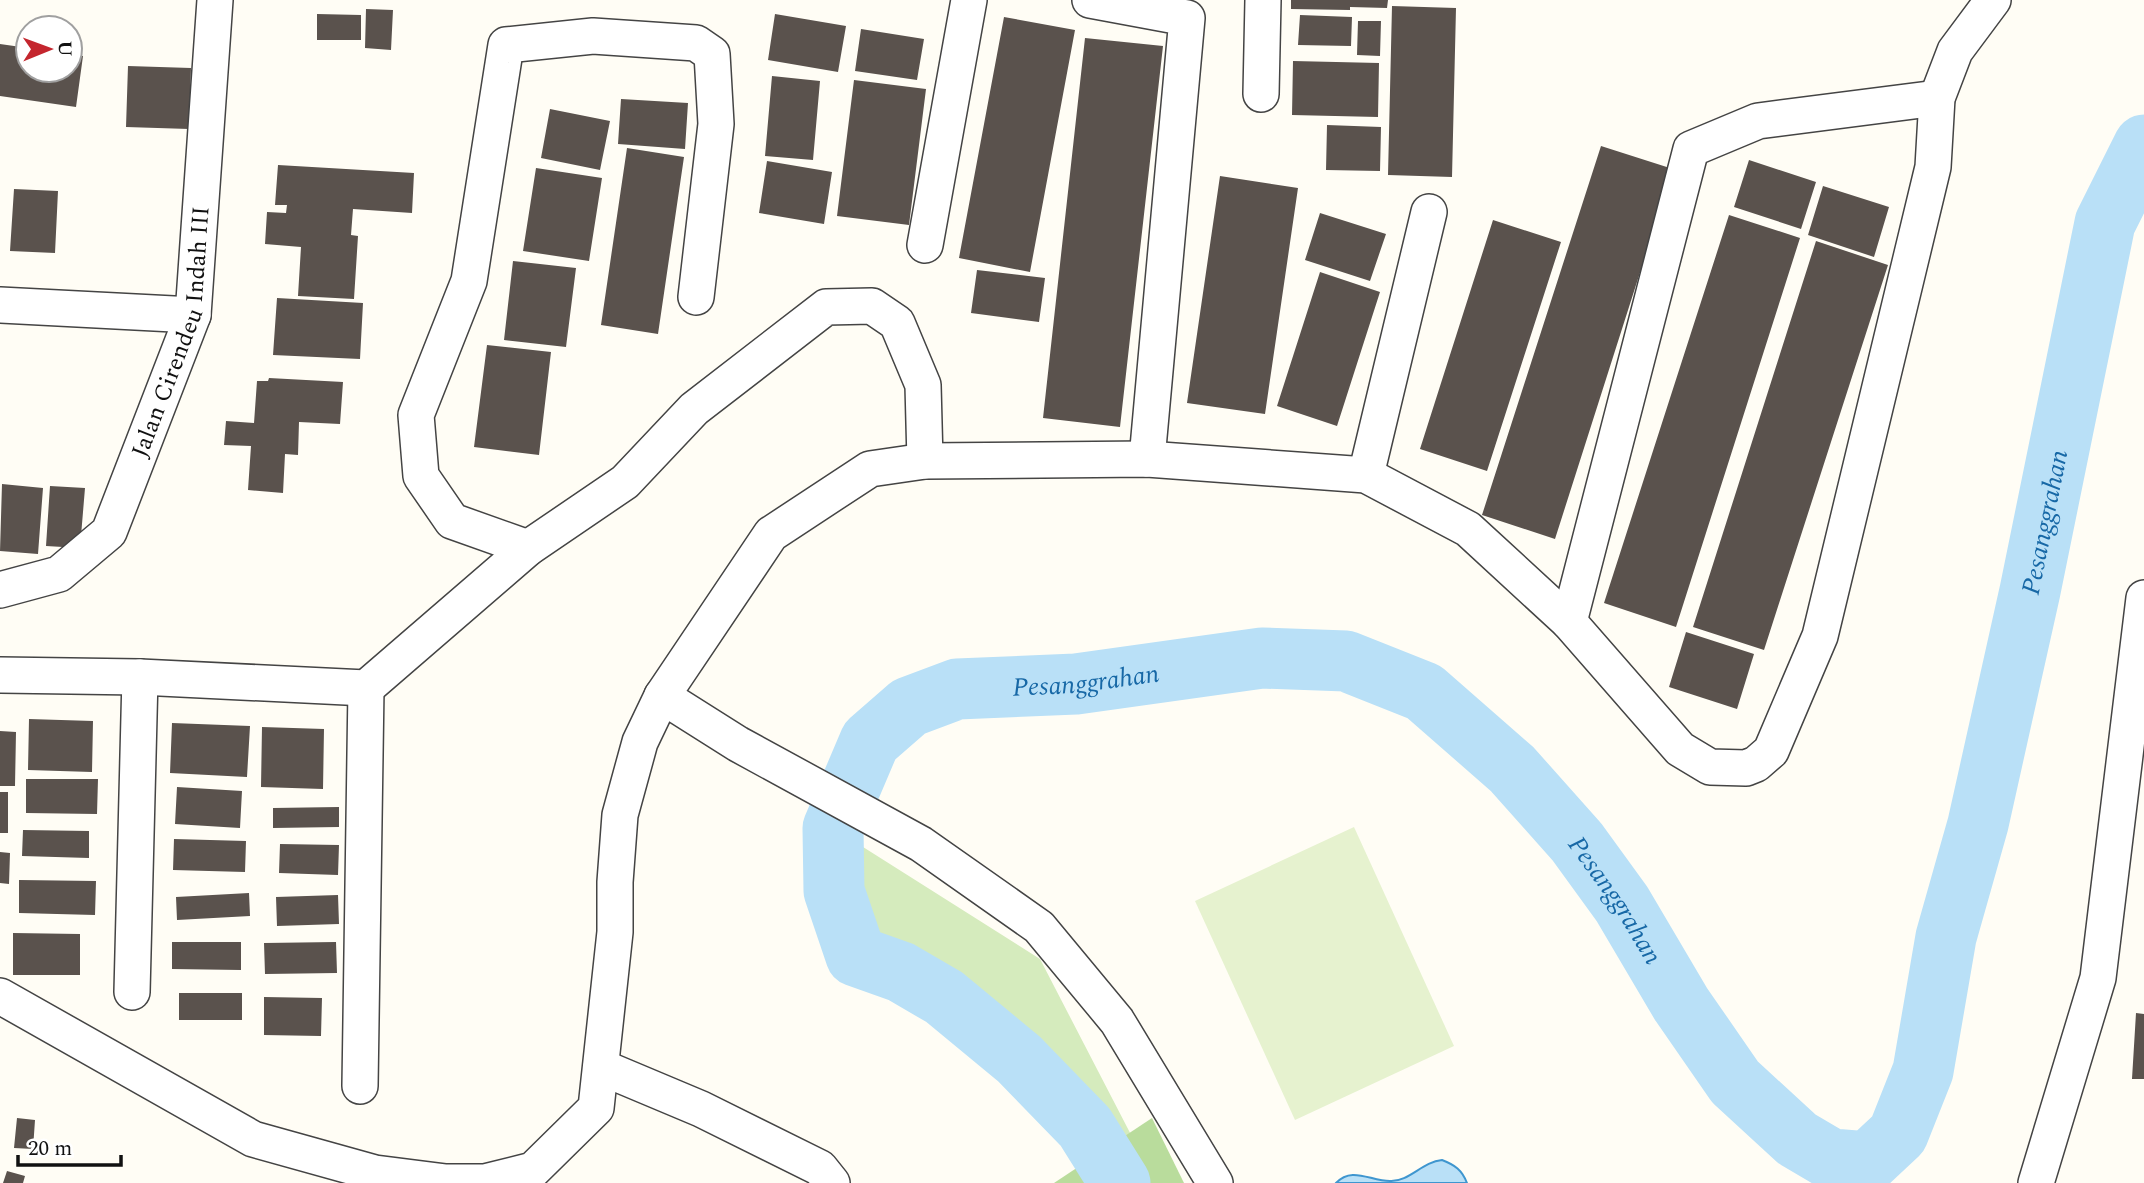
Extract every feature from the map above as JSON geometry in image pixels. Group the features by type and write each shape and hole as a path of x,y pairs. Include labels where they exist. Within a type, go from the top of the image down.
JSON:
{"street":[{"path":"203,0 215,0"},
{"name":"Jalan Cirendeu Indah III","path":"0,590 59,574 109,532 193,315 215,0"},
{"path":"925,245 969,0"},
{"path":"1090,0 1187,18 1147,459"},
{"path":"1261,94 1263,0"},
{"path":"0,996 254,1139 387,1175 446,1182 485,1182 533,1170 596,1108 615,932 615,882 620,815 640,742 662,696 771,534 870,469 925,461 1147,459 1366,475 1468,528 1569,622 1680,749 1710,767 1746,768 1756,764 1771,751 1820,636 1933,167 1937,98 1955,51 1993,0"},
{"path":"528,548 452,521 421,476 416,415 469,281 506,45 593,36 696,43 712,54 716,124 696,297"},
{"path":"1569,622 1691,149 1758,121 1937,98"},
{"path":"1366,475 1429,212"},
{"path":"0,305 193,315"},
{"path":"0,675 140,677 366,688 528,548 625,482 694,409 826,307 872,306 897,323 923,385 925,461"},
{"path":"2036,1183 2098,978 2144,598"},
{"path":"132,992 140,677"},
{"path":"360,1086 366,688"},
{"path":"662,696 738,744 920,844 1039,928 1117,1021 1215,1183"},
{"path":"601,1067 701,1109 820,1168 832,1183"}],"green space":[{"path":"1354,827 1454,1046 1295,1120 1195,901"},
{"path":"833,828 1040,959 1156,1183 1120,1183 1085,1127 1019,1059 944,997 901,972 856,956 834,891"},
{"path":"1152,1118 1184,1183 1054,1183"}],"water":[{"path":"1442,1160 1458,1168 1467,1183 1336,1183 1342,1178 1355,1175 1397,1180"}],"building":[{"path":"1291,0 1388,0 1387,8 1350,7 1350,10 1291,9"},
{"path":"1392,6 1456,8 1452,177 1388,175"},
{"path":"366,9 393,10 391,50 365,48"},
{"path":"317,14 361,15 361,40 317,40"},
{"path":"775,14 846,26 838,72 768,60"},
{"path":"1300,15 1352,17 1351,46 1298,45"},
{"path":"1004,17 1075,30 1030,272 959,258"},
{"path":"1358,21 1381,21 1380,56 1357,55"},
{"path":"861,29 924,39 917,80 855,71"},
{"path":"1085,38 1163,46 1120,427 1043,418"},
{"path":"0,44 14,46 14,84 79,84 76,107 0,96"},
{"path":"1293,61 1379,63 1378,117 1292,115"},
{"path":"128,66 191,68 189,129 126,127"},
{"path":"772,76 820,81 813,160 765,156"},
{"path":"854,80 926,89 909,225 837,216"},
{"path":"621,99 688,103 685,149 618,144"},
{"path":"550,109 610,121 600,170 541,158"},
{"path":"1327,125 1381,127 1380,171 1326,170"},
{"path":"1601,146 1673,169 1555,539 1482,515"},
{"path":"627,148 684,157 658,334 601,325"},
{"path":"1749,160 1816,182 1801,229 1734,207"},
{"path":"767,161 832,172 824,224 759,213"},
{"path":"278,165 414,173 412,213 353,209 351,235 358,236 354,299 298,296 301,247 265,244 267,212 286,213 287,205 275,205"},
{"path":"536,168 602,178 589,261 523,251"},
{"path":"1220,176 1298,188 1265,414 1187,403"},
{"path":"1823,186 1889,207 1874,257 1808,235"},
{"path":"14,189 58,191 55,253 10,251"},
{"path":"1320,213 1386,234 1370,281 1305,260"},
{"path":"1729,215 1800,238 1676,627 1604,603"},
{"path":"1493,220 1561,242 1487,471 1420,449"},
{"path":"1816,241 1888,265 1764,650 1693,627"},
{"path":"513,261 576,268 566,347 504,340"},
{"path":"977,270 1045,278 1039,322 971,313"},
{"path":"1320,272 1380,292 1337,426 1277,406"},
{"path":"277,298 363,303 360,359 273,355"},
{"path":"487,345 551,352 539,455 474,447"},
{"path":"269,378 343,382 340,424 299,422 298,455 285,454 283,493 248,490 251,446 224,445 226,421 254,423 257,381 268,381"},
{"path":"2,484 43,488 38,554 0,551"},
{"path":"50,486 85,488 80,548 46,546"},
{"path":"1686,632 1754,654 1737,709 1669,687"},
{"path":"29,719 93,721 92,772 28,770"},
{"path":"172,723 250,726 247,777 170,773"},
{"path":"262,727 324,729 323,789 261,787"},
{"path":"0,731 16,732 15,786 0,786"},
{"path":"26,779 98,779 97,814 26,813"},
{"path":"177,787 242,791 240,828 175,824"},
{"path":"0,792 8,792 8,833 0,833"},
{"path":"339,807 339,827 273,828 273,808"},
{"path":"23,830 89,831 89,858 22,856"},
{"path":"174,839 246,841 245,872 173,870"},
{"path":"280,844 339,845 338,875 279,873"},
{"path":"0,852 10,853 9,884 0,883"},
{"path":"19,880 96,881 95,915 19,913"},
{"path":"249,893 250,916 177,920 176,897"},
{"path":"338,895 339,924 277,926 276,897"},
{"path":"13,933 80,934 80,975 13,975"},
{"path":"172,942 241,942 241,970 172,969"},
{"path":"336,942 337,973 265,974 264,943"},
{"path":"179,993 242,993 242,1020 179,1020"},
{"path":"264,997 322,998 321,1036 264,1035"},
{"path":"2136,1013 2144,1014 2144,1079 2132,1079"},
{"path":"17,1118 35,1120 33,1149 14,1148"},
{"path":"7,1171 25,1176 23,1183 3,1183"}],"waterway":[{"name":"Pesanggrahan","path":"1120,1183 1085,1127 1019,1059 944,997 901,972 856,956 834,891 833,828 870,741 909,707 957,689 1076,684 1262,658 1346,661 1424,692 1512,769 1577,842 1622,904 1681,1004 1735,1082 1797,1139 1831,1159 1868,1162 1898,1134 1923,1071 1946,937 1978,824 2030,591 2105,223 2144,145"}]}
